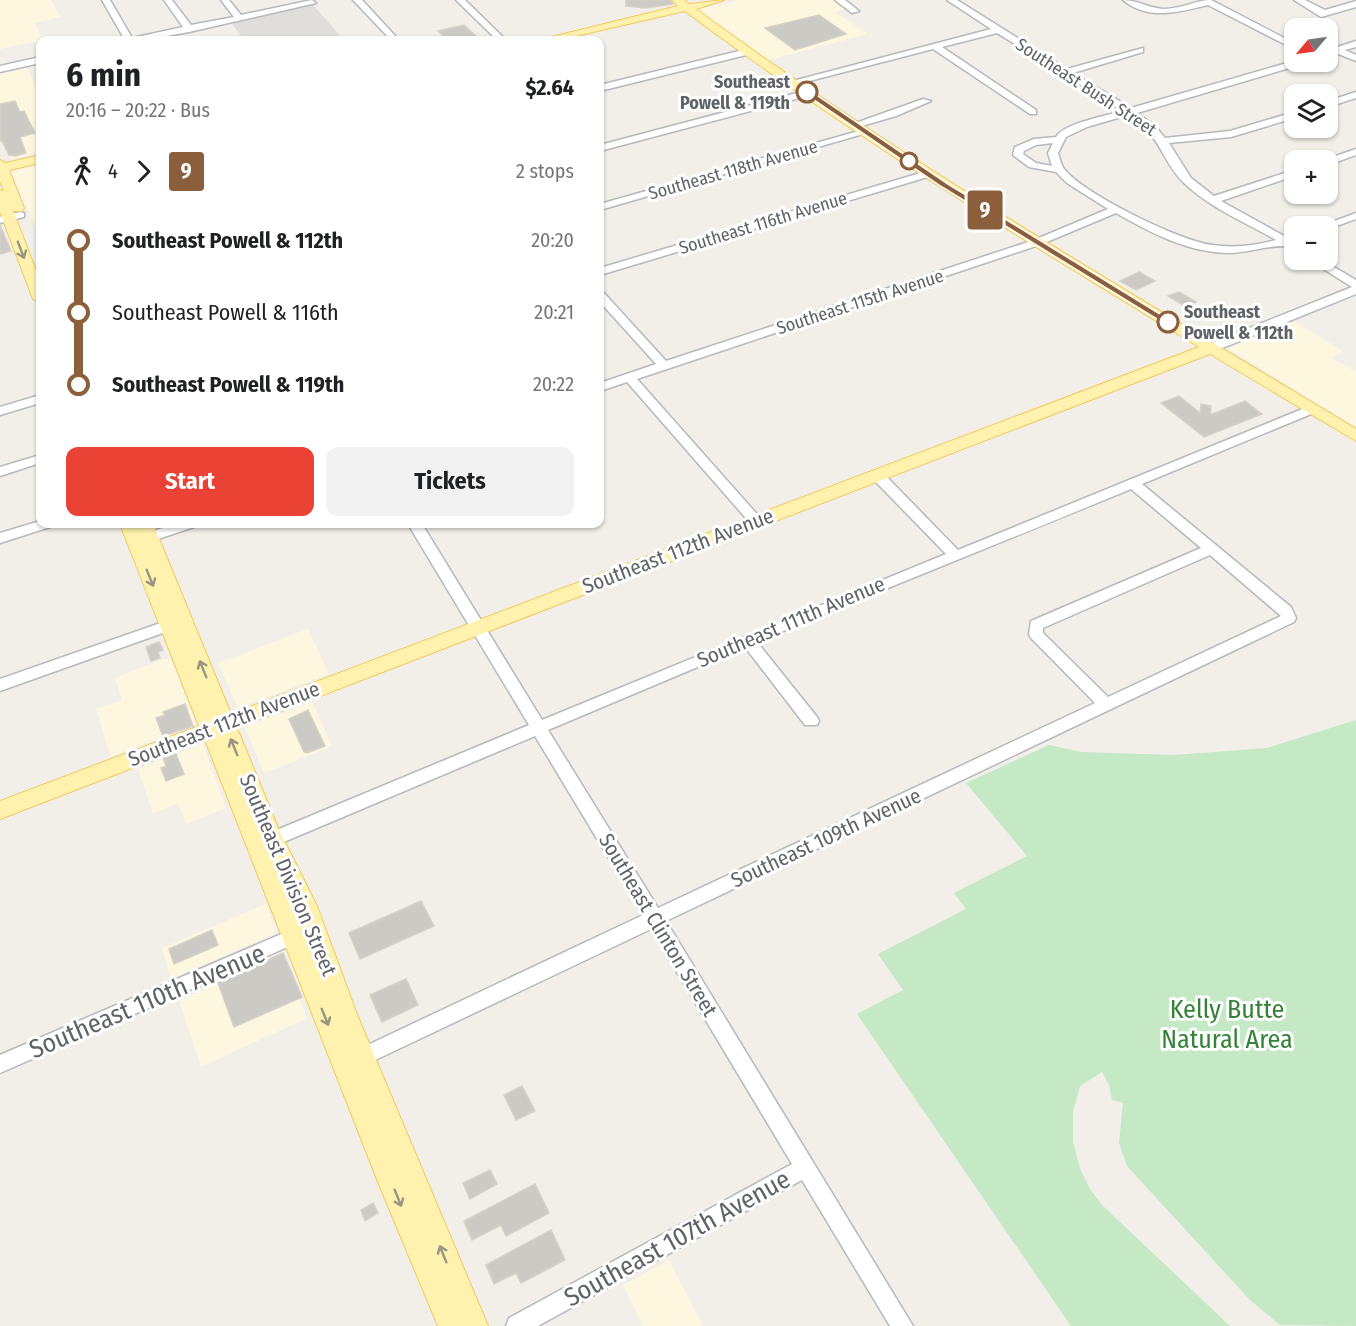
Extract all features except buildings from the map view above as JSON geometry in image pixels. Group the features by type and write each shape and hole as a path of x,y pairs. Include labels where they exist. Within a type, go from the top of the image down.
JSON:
{"main road":[{"path":"669,0 682,5 927,174 1356,436"},
{"path":"561,36 682,5 719,0"},
{"path":"36,160 1,167 10,218 36,260"},
{"path":"0,195 36,287"},
{"name":"Southeast 112th Avenue","path":"0,810 1211,348"},
{"name":"Southeast Division Street","path":"131,528 169,625 306,906 336,989 350,1052 452,1326"},
{"name":"Southeast Division Street","path":"146,530 293,937 350,1052 474,1326"},
{"path":"293,937 305,937 327,984 336,989"}],"street":[{"path":"106,0 128,36"},
{"path":"168,0 189,29"},
{"path":"225,0 239,18"},
{"path":"357,0 391,36"},
{"path":"460,0 498,36"},
{"path":"839,0 855,11"},
{"name":"Southeast Bush Street","path":"951,0 1152,127 1164,141 1182,174 1214,200 1284,238"},
{"path":"1127,0 1145,10 1165,12 1207,1 1284,41"},
{"path":"1298,0 1322,13 1356,4"},
{"path":"152,36 312,3"},
{"path":"794,82 998,30"},
{"path":"1338,49 1356,44"},
{"path":"934,46 1033,112"},
{"path":"1066,72 1140,50"},
{"path":"604,87 747,52"},
{"path":"1338,53 1356,58"},
{"path":"0,69 36,61"},
{"path":"1059,170 1032,165 1018,155 1018,149 1024,145 1058,140 1084,125 1284,67"},
{"path":"604,147 808,93"},
{"path":"1338,101 1356,95"},
{"name":"Southeast 118th Avenue","path":"604,206 860,128 926,101"},
{"path":"1164,141 1231,134 1284,118"},
{"path":"1058,140 1053,153 1059,170 1076,185 1173,239 1206,248 1243,251 1284,243"},
{"path":"1338,158 1356,152"},
{"name":"Southeast 116th Avenue","path":"604,271 927,174"},
{"path":"1214,200 1284,176"},
{"name":"Southeast 115th Avenue","path":"604,386 1038,242 1116,208"},
{"path":"1338,222 1356,216"},
{"path":"1331,270 1356,285"},
{"name":"Southeast 112th Avenue","path":"1211,348 1356,290"},
{"path":"604,299 664,366"},
{"path":"630,378 756,521"},
{"path":"0,411 36,400"},
{"name":"Southeast 111th Avenue","path":"273,840 747,640 1312,409"},
{"path":"0,472 36,460"},
{"path":"877,475 956,555"},
{"path":"1107,705 1041,640 1034,628 1040,622 1211,549 1132,483"},
{"path":"0,538 36,527"},
{"name":"Southeast Clinton Street","path":"417,528 902,1326"},
{"name":"Southeast 109th Avenue","path":"350,1052 656,919 1289,618 1286,611 1211,549"},
{"path":"0,685 169,625"},
{"path":"747,640 811,721"},
{"name":"Southeast 110th Avenue","path":"0,1064 293,937"},
{"name":"Southeast 107th Avenue","path":"517,1326 806,1167"}],"shaded area":[{"path":"0,0 51,0 61,17 35,23 41,36 36,36 36,41 0,49"},
{"path":"740,0 835,0 848,8 835,12 868,34 768,60 696,10"},
{"path":"313,5 340,36 242,36 231,23"},
{"path":"26,66 36,87 36,153 11,159 4,142 0,142 0,72"},
{"path":"36,164 36,229 12,172"},
{"path":"1294,321 1343,351 1331,358 1356,372 1356,427 1227,348"},
{"path":"308,629 329,674 238,708 218,663"},
{"path":"170,657 196,724 111,757 96,709 122,700 115,678"},
{"path":"312,702 332,746 264,773 245,727"},
{"path":"203,744 226,808 186,824 178,803 153,813 138,769"},
{"path":"266,904 276,933 171,979 162,948"},
{"path":"282,955 307,1018 201,1067 179,1001"},
{"path":"669,1260 703,1326 643,1326 623,1285"}],"green space":[{"name":"Kelly Butte Natural Area","path":"1356,720 1356,1326 1280,1325 1250,1300 1127,1166 1119,1143 1123,1103 1112,1100 1109,1085 1102,1072 1080,1086 1073,1112 1073,1142 1080,1169 1090,1189 1102,1205 1230,1326 1071,1326 857,1014 903,990 878,954 966,909 954,893 1027,856 966,783 1049,745 1081,752 1174,755 1267,748"}],"bus line":[{"name":"9","path":"807,92 945,186 1168,322"}],"place":[{"name":"Southeast Powell & 119th","path":"807,92"},
{"name":"Southeast Powell & 112th","path":"1168,322"}]}
